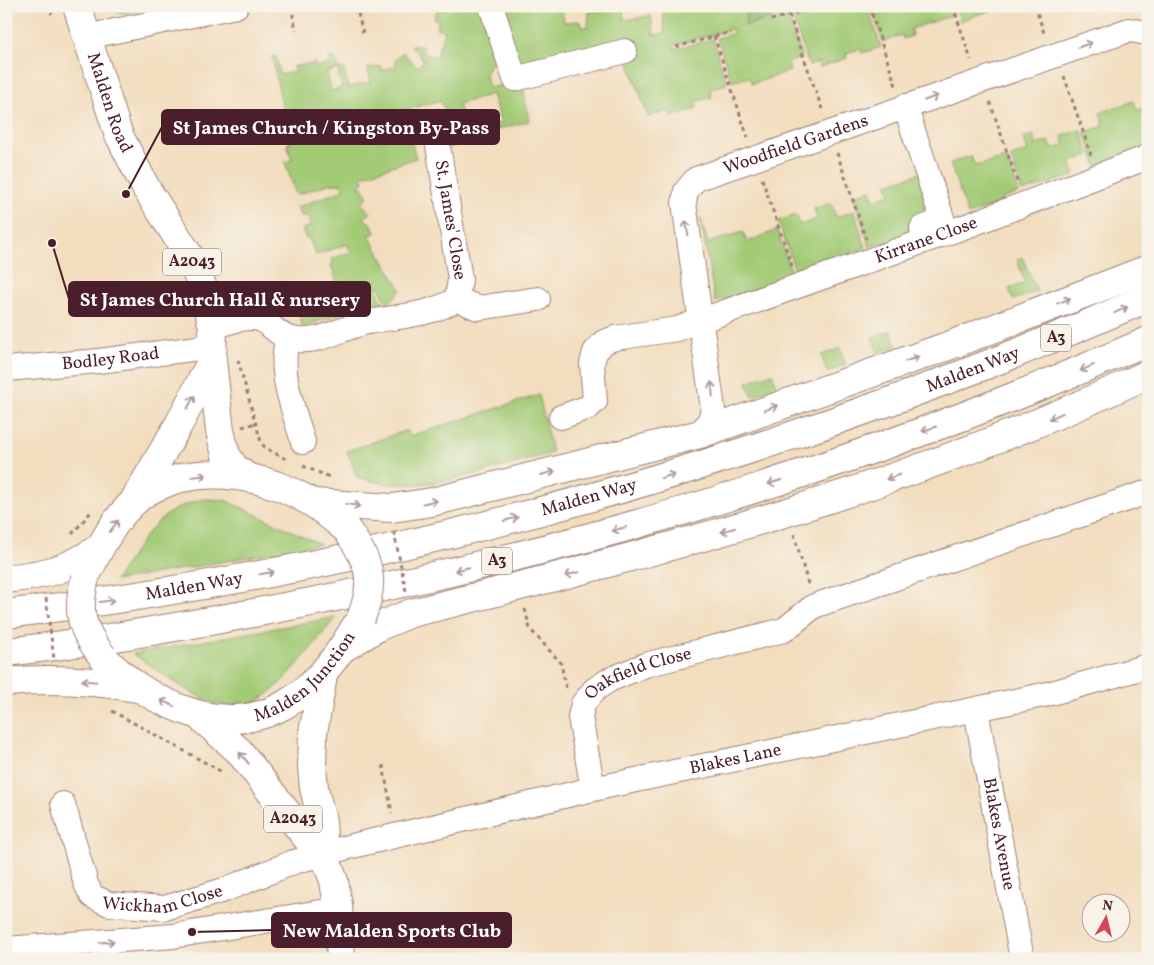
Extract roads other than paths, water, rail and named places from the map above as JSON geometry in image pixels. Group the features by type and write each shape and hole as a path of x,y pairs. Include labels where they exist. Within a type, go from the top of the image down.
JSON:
{"main road":[{"name":"Malden Road","path":"77,6 118,133 146,188 190,257 203,288 213,344 220,431 226,455 234,467 247,477"},
{"path":"313,503 392,508 432,502 700,434 948,346 1148,269"},
{"name":"Malden Way","path":"6,614 119,600 324,562 504,520 658,480 805,433 963,376 1148,298"},
{"name":"A3","path":"6,652 128,636 332,599 512,557 659,518 820,468 974,413 1052,383 1148,341"},
{"path":"131,505 179,424 213,344"},
{"path":"343,648 380,626 411,613 676,546 825,501 1021,431 1148,374"},
{"name":"Malden Junction","path":"201,475 247,477 285,490 313,503 347,530 358,545 367,564 371,584 368,600 361,618 343,648 322,676 298,697 274,711 249,719 226,720 198,715 137,688 103,657 87,636 81,620 79,601 85,578 99,548 131,505 153,488 174,480 201,475"},
{"path":"6,579 60,570 77,563 99,548"},
{"name":"A2043","path":"322,676 311,749 314,788 322,821 324,854 334,881 339,909 341,959"},
{"path":"6,682 59,679 92,680 137,688"},
{"name":"A2043","path":"198,715 239,751 306,837 324,854"}],"street":[{"path":"86,37 236,6"},
{"path":"492,6 515,79 625,51"},
{"name":"Woodfield Gardens","path":"700,434 710,420 714,409 685,215 686,191 696,178 1129,30 1148,33"},
{"path":"904,107 943,221 922,228"},
{"name":"St. James' Close","path":"437,140 460,278 457,299"},
{"name":"Kirrane Close","path":"561,417 589,408 595,400 592,364 595,352 604,342 615,338 677,329 972,224 1148,157"},
{"name":"St. James' Close","path":"288,338 308,341 367,322 408,316 457,299 478,308 538,299"},
{"path":"213,344 252,318 264,320 276,332 288,338 284,351 283,366 299,456"},
{"name":"Bodley Road","path":"6,369 99,361 213,344"},
{"name":"Oakfield Close","path":"593,789 580,717 583,704 594,690 609,680 645,665 784,630 814,606 1148,492"},
{"name":"Blakes Lane","path":"324,854 593,789 1048,694 1148,666"},
{"name":"Blakes Avenue","path":"976,710 1022,959"},
{"name":"Wickham Close","path":"63,804 86,884 92,896 109,904 165,908 224,890 286,865 324,854"},
{"path":"6,949 173,936 339,909"}],"place":[{"name":"St James Church / Kingston By-Pass","path":"126,194"},
{"name":"St James Church Hall & nursery","path":"52,243"},
{"name":"New Malden Sports Club","path":"192,932"}]}
